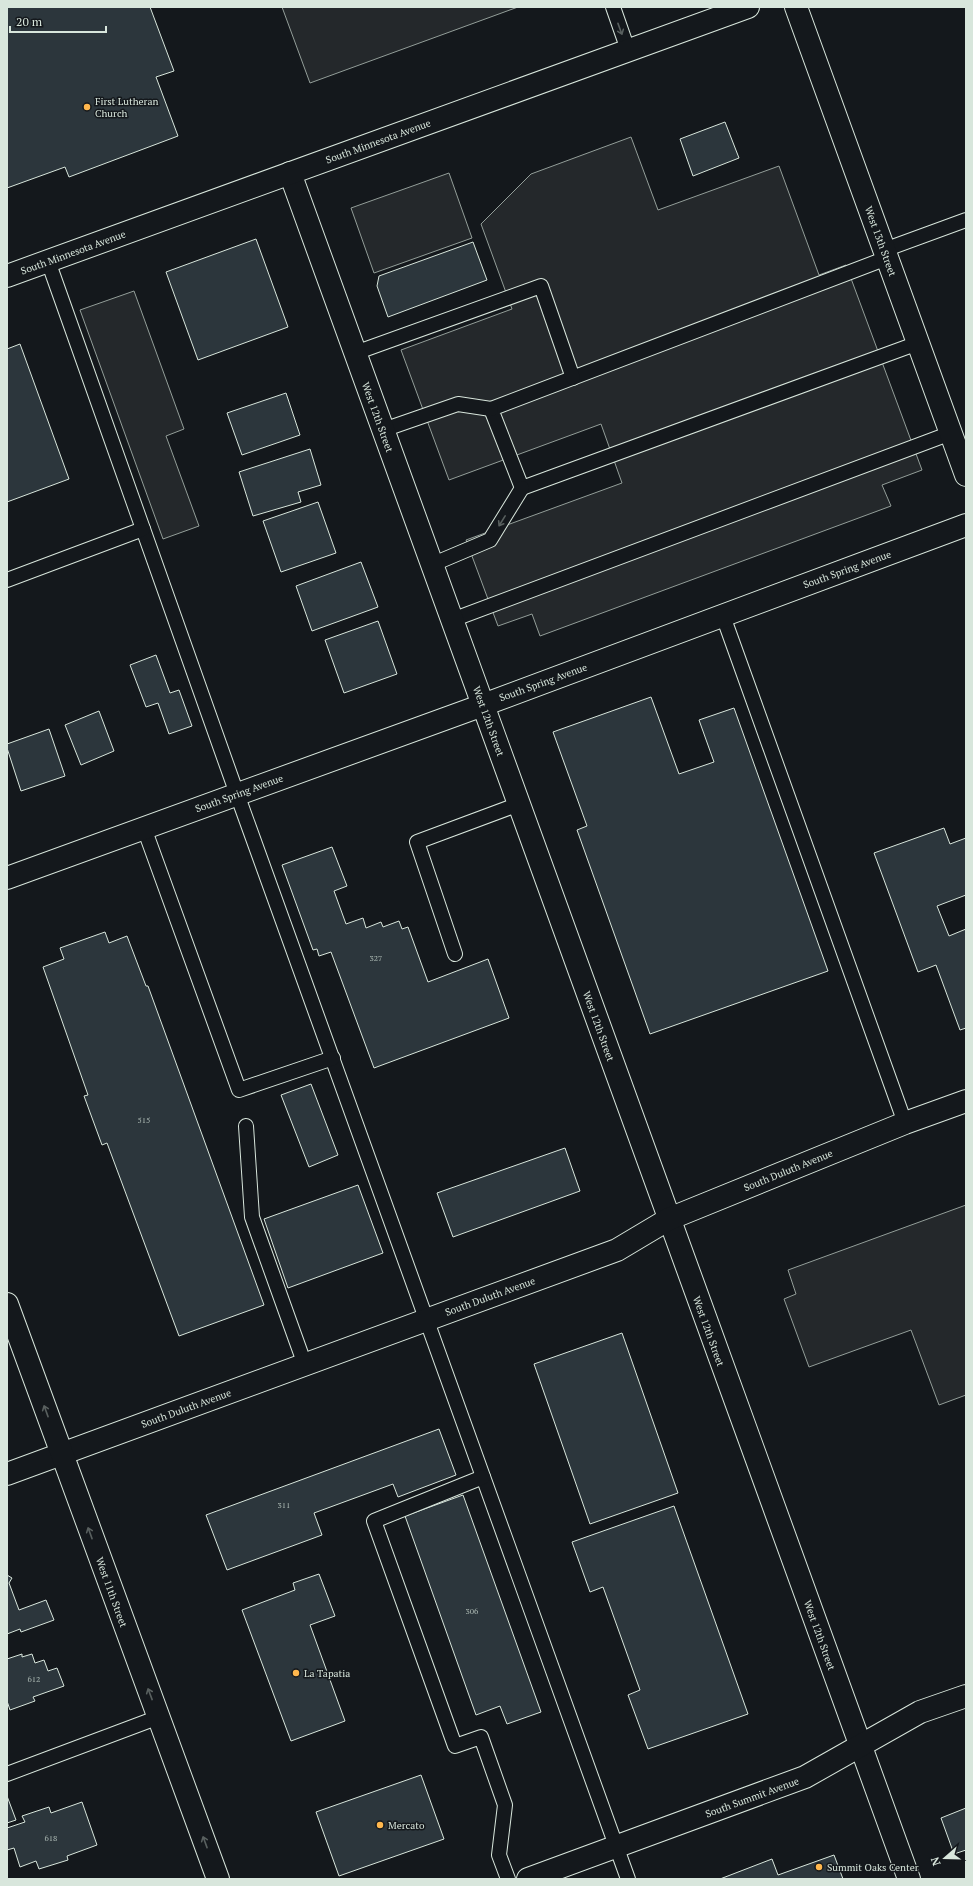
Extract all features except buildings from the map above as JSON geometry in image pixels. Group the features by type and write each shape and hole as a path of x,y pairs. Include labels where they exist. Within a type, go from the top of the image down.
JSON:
{"street":[{"name":"South Minnesota Avenue","path":"7,276 748,7"},
{"name":"West 13th Street","path":"796,7 966,475"},
{"name":"West 12th Street","path":"290,173 909,1879"},
{"name":"South Spring Avenue","path":"7,878 723,616 966,525"},
{"name":"South Duluth Avenue","path":"7,1474 616,1250 669,1218 905,1123 966,1102"},
{"name":"West 11th Street","path":"7,1304 218,1879"},
{"name":"South Summit Avenue","path":"528,1879 806,1777 920,1712 966,1696"}],"lane":[{"path":"613,7 628,50"},
{"path":"383,430 458,404 491,409 886,254 966,220"},
{"path":"48,261 237,794 628,1879"},
{"path":"355,354 541,286 573,378"},
{"path":"431,565 490,540 522,488 918,343"},
{"path":"491,409 522,488"},
{"path":"452,620 951,433"},
{"path":"7,580 143,529"},
{"path":"723,616 905,1123"},
{"path":"456,954 417,842 519,804"},
{"path":"144,828 239,1090 333,1058"},
{"path":"246,1126 252,1217 305,1365"},
{"path":"483,1477 374,1521 455,1746 481,1737 505,1805 499,1855 508,1879"},
{"path":"7,1774 159,1717"}],"shaded area":[{"path":"282,7 518,7 310,83"},
{"path":"631,137 658,210 779,166 819,275 846,265 922,470 882,485 891,506 540,636 532,614 498,626 466,540 622,483 601,424 449,480 401,350 512,309 481,224 531,174"},
{"path":"449,173 472,238 374,273 351,208"},
{"path":"134,291 184,429 166,436 199,526 163,539 80,310"},
{"path":"966,1205 966,1395 939,1405 911,1330 809,1367 784,1299 796,1294 788,1270"}],"place":[{"name":"First Lutheran Church","path":"87,107"},
{"name":"La Tapatia","path":"296,1673"},
{"name":"Mercato","path":"380,1825"},
{"name":"Summit Oaks Center","path":"819,1867"}]}
